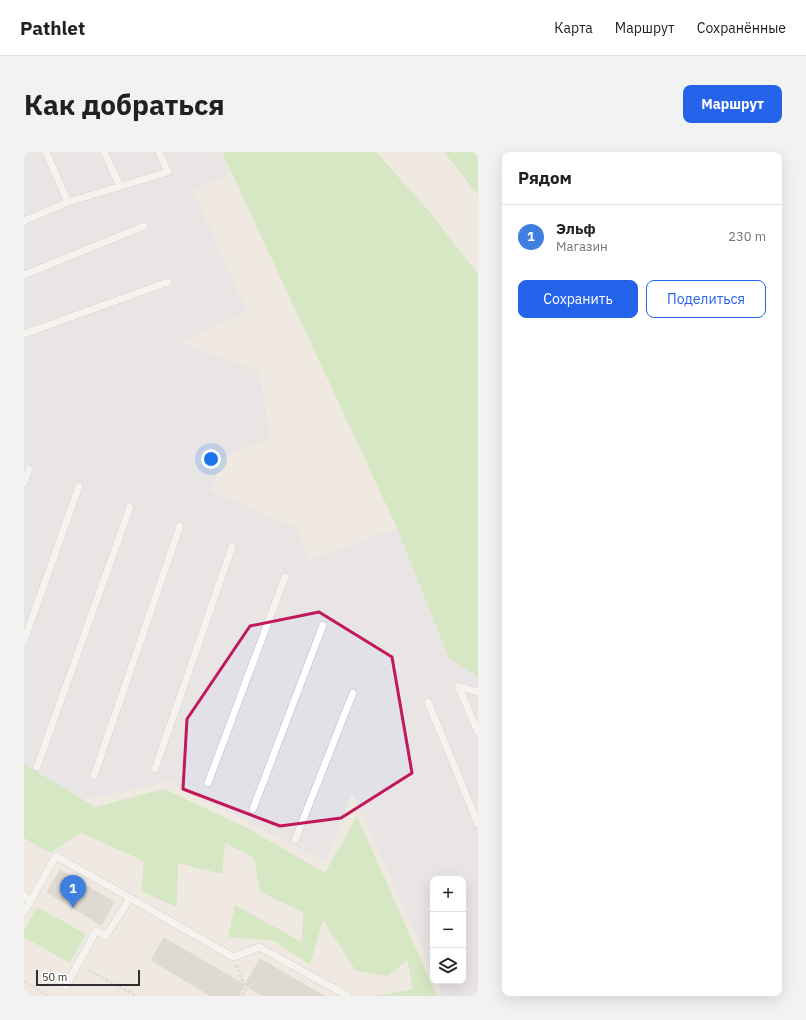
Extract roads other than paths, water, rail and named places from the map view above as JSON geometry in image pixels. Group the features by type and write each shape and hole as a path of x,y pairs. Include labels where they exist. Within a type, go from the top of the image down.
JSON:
{"lane":[{"path":"46,152 68,202"},
{"path":"104,152 120,186"},
{"path":"24,220 68,202 168,172 159,152"},
{"path":"24,275 144,226"},
{"path":"24,334 168,282"},
{"path":"24,483 29,469"},
{"path":"24,641 79,486"},
{"path":"37,767 130,507"},
{"path":"94,776 180,526"},
{"path":"156,770 232,547"},
{"path":"208,784 285,576"},
{"path":"253,809 323,624"},
{"path":"478,692 458,686 478,732"},
{"path":"295,840 353,693"},
{"path":"428,702 478,824"},
{"path":"24,912 56,856 233,957 259,947 348,996"},
{"path":"24,895 30,902"},
{"path":"66,986 96,931 106,936 130,898"}],"place":[{"name":"Эльф","path":"73,908"}]}
